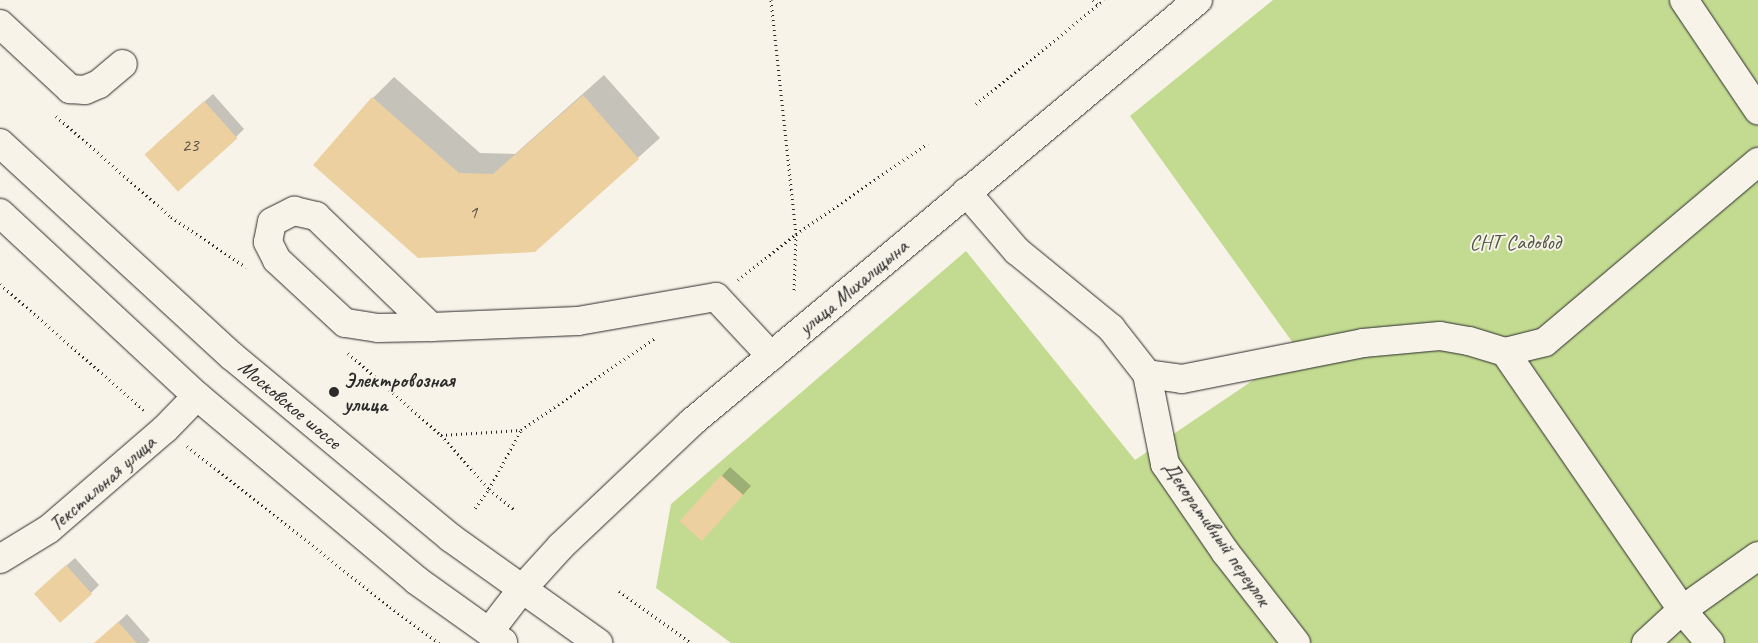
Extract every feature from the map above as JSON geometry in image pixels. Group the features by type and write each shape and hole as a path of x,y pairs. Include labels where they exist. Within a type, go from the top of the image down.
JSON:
{"main road":[{"name":"улица Михалицына","path":"497,638 522,589 562,546 692,422 1198,0"},
{"path":"1684,0 1758,110"},
{"path":"0,24 70,89 85,90 99,84 124,64"},
{"name":"Московское шоссе","path":"0,143 233,357 451,538 598,643"},
{"path":"1147,374 1182,379 1363,343 1440,336 1469,341 1505,352 1545,342 1758,162"},
{"name":"Декоративный переулок","path":"966,192 1017,251 1112,328 1147,374 1165,464 1226,553 1296,643"},
{"path":"432,327 316,216 294,211 272,222 268,242 277,260 345,323 378,328 432,327 578,321 716,297 771,356"},
{"path":"0,213 197,396 416,580 497,638"},
{"path":"1505,352 1682,610 1710,643"},
{"name":"Текстильная улица","path":"0,559 49,529 165,429 197,396"},
{"path":"1646,643 1682,610 1758,556"}],"path":[{"path":"771,0 796,234 794,291"},
{"path":"1093,0 1098,6"},
{"path":"976,104 1104,0"},
{"path":"52,112 171,217 251,270"},
{"path":"739,280 796,234 928,143"},
{"path":"0,284 165,429 390,607 439,643"},
{"path":"475,508 489,489 520,430 659,336"},
{"path":"348,352 441,436 489,489 515,510"},
{"path":"441,436 520,430"},
{"path":"619,591 691,643"}],"green space":[{"name":"СНТ Садовод","path":"1273,0 1758,0 1758,643 731,643 656,588 671,504 966,251 1135,460 1298,350 1130,116"}],"building":[{"path":"583,95 639,159 535,252 418,258 313,165 372,97 459,173 493,174"},
{"path":"204,101 237,138 178,192 145,155"},
{"path":"721,475 743,495 702,541 680,521"},
{"path":"66,565 92,594 60,623 34,594"},
{"path":"118,622 137,643 94,643"}],"place":[{"name":"Электровозная улица","path":"334,392"}]}
